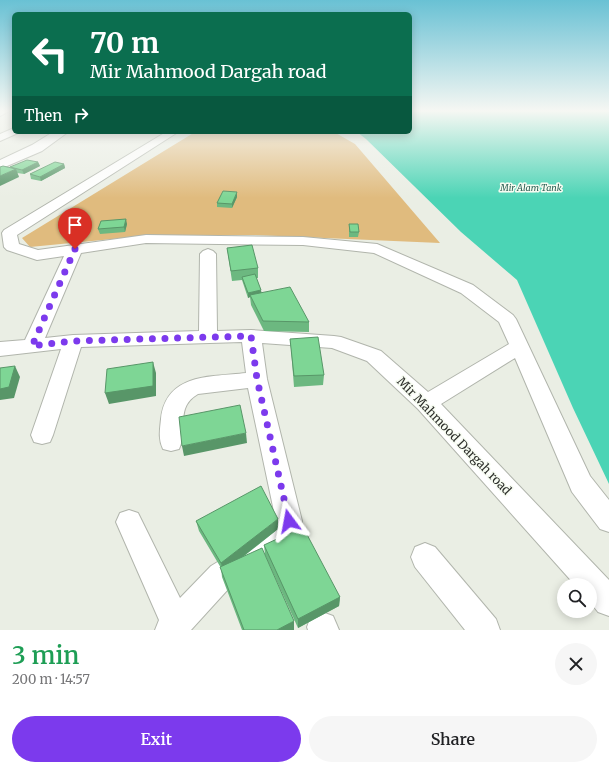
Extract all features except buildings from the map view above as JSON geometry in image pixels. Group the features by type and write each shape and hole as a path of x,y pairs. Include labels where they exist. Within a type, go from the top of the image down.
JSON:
{"main road":[{"path":"0,165 37,148 50,139"}],"street":[{"path":"161,139 9,233 12,247 36,255 146,239 303,241 378,249 467,289 507,319 581,484 609,520"},
{"path":"32,346 75,249"},
{"path":"208,254 208,337"},
{"path":"129,522 173,627 221,576 277,542 287,534 289,521 257,379 251,336"},
{"name":"Mir Mahmood Dargah road","path":"0,349 73,341 251,336 334,342 374,356 426,403 609,601"},
{"path":"42,435 73,341"},
{"path":"426,403 519,347"},
{"path":"171,442 174,406 177,397 185,391 194,387 257,379"},
{"path":"425,557 486,630"}],"shaded area":[{"path":"183,139 347,139 355,144 440,243 255,235 154,235 30,247 22,238"}],"water":[{"name":"Mir Alam Tank","path":"366,139 609,139 609,484 573,408 517,280 461,232"}],"route":[{"path":"75,249 32,346 73,341 251,336 257,379 289,521"}]}
